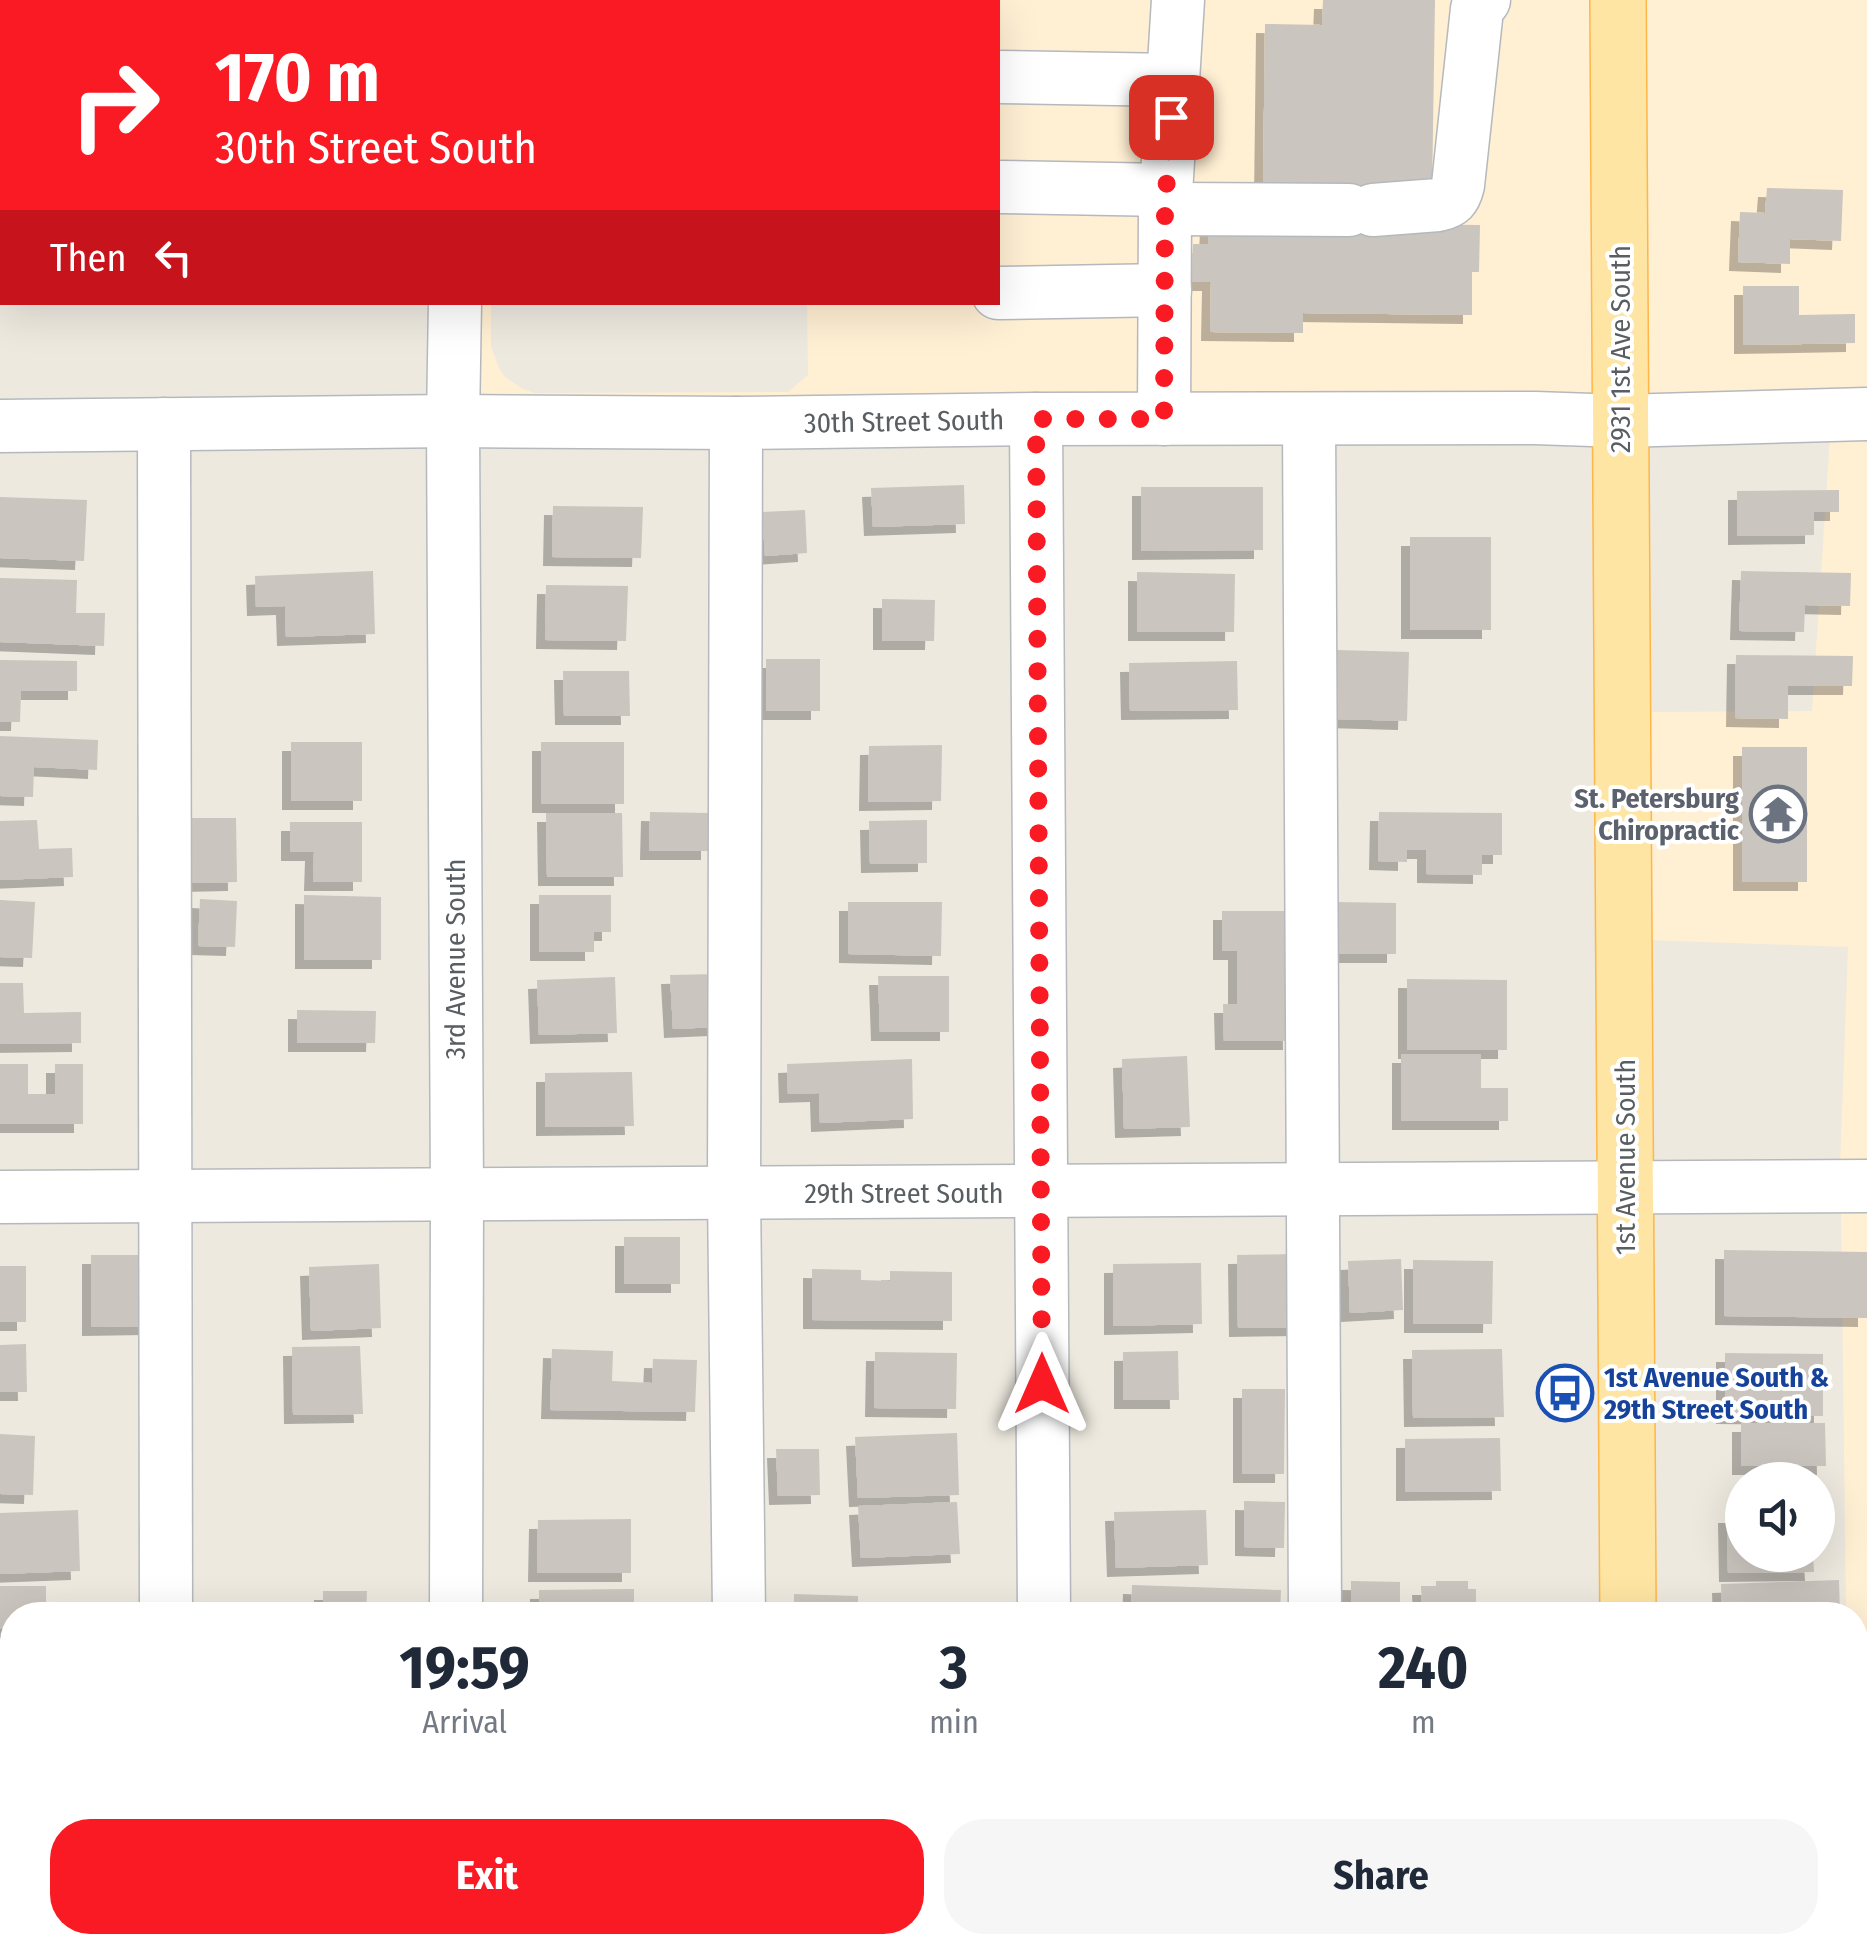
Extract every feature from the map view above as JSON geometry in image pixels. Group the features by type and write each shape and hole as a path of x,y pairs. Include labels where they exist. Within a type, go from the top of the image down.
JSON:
{"main road":[{"name":"2931 1st Ave South","path":"1618,0 1622,698"},
{"name":"1st Avenue South","path":"1622,698 1628,1602"}],"street":[{"path":"1164,419 1166,200 1178,0"},
{"path":"1000,187 1361,210 1448,202 1458,185 1477,9 1484,0"},
{"path":"1000,77 1173,80"},
{"path":"1000,293 1164,290"},
{"name":"3rd Avenue South","path":"456,305 456,1602"},
{"name":"30th Street South","path":"0,426 1036,419 1621,421 1867,414"},
{"path":"1036,419 1044,1602"},
{"path":"1308,419 1316,1602"},
{"path":"736,423 734,1194 739,1602"},
{"path":"164,424 166,1602"},
{"name":"29th Street South","path":"0,1198 1867,1186"}],"shaded area":[{"path":"1000,0 1596,0 1598,401 476,402 478,305 491,305 491,346 499,368 505,377 535,393 788,392 808,375 807,305 1000,305"},
{"path":"1641,0 1867,0 1867,395 1643,401"},
{"path":"1867,435 1867,1166 1840,1166 1848,947 1646,940 1644,712 1812,711 1830,436"},
{"path":"1841,1206 1867,1206 1867,1602 1846,1602"}],"building":[{"path":"1323,0 1435,0 1432,191 1372,224 1480,225 1479,272 1472,272 1472,315 1303,313 1303,333 1210,332 1211,282 1192,282 1193,244 1208,244 1209,222 1263,190 1265,24 1322,25"},
{"path":"1767,188 1843,190 1841,241 1790,239 1790,264 1738,262 1740,212 1765,213"},
{"path":"1743,286 1799,286 1799,315 1855,314 1855,343 1743,345"},
{"path":"964,485 965,524 873,527 871,488"},
{"path":"1141,487 1263,487 1263,550 1141,551"},
{"path":"1839,490 1839,512 1814,512 1814,535 1737,536 1737,491"},
{"path":"0,497 87,500 84,561 0,558"},
{"path":"553,506 643,507 641,558 552,557"},
{"path":"805,510 807,553 765,556 762,512"},
{"path":"1410,537 1491,537 1491,630 1410,630"},
{"path":"373,571 375,634 286,637 285,606 256,607 255,576"},
{"path":"1741,571 1851,573 1850,606 1805,605 1804,632 1739,631"},
{"path":"1137,572 1235,574 1234,632 1137,632"},
{"path":"0,578 77,580 76,613 105,613 104,646 0,642"},
{"path":"546,585 628,586 626,641 545,640"},
{"path":"882,599 935,600 934,641 882,641"},
{"path":"1337,650 1409,652 1407,721 1335,719"},
{"path":"1736,655 1853,656 1852,686 1788,686 1788,719 1735,718"},
{"path":"766,659 820,659 820,711 766,711"},
{"path":"0,660 77,661 77,691 21,691 20,722 0,722"},
{"path":"1237,661 1238,710 1130,711 1129,663"},
{"path":"563,671 629,671 630,716 564,716"},
{"path":"0,736 98,740 97,770 34,767 33,797 0,796"},
{"path":"291,742 362,742 362,801 291,801"},
{"path":"541,742 624,742 624,804 541,804"},
{"path":"942,745 941,801 868,802 869,746"},
{"path":"1742,747 1807,747 1807,882 1742,882"},
{"path":"650,812 710,813 710,851 649,851"},
{"path":"1379,812 1502,813 1502,855 1482,855 1482,875 1426,874 1426,850 1407,850 1407,862 1378,861"},
{"path":"546,813 622,813 623,877 547,877"},
{"path":"192,818 236,818 237,882 192,883"},
{"path":"37,820 39,849 72,848 73,877 0,880 0,821"},
{"path":"927,820 927,863 870,864 869,821"},
{"path":"290,822 362,822 362,882 313,882 314,852 290,852"},
{"path":"304,895 381,897 381,960 304,960"},
{"path":"539,895 611,895 611,932 594,932 594,952 539,952"},
{"path":"200,899 237,901 235,947 198,946"},
{"path":"0,900 35,902 32,958 0,957"},
{"path":"848,902 942,902 941,956 848,954"},
{"path":"1336,902 1396,903 1396,954 1335,954"},
{"path":"1222,911 1290,911 1292,1041 1224,1041 1223,1004 1237,1004 1237,951 1222,951"},
{"path":"717,974 718,1027 673,1029 670,975"},
{"path":"878,976 949,976 949,1032 880,1032"},
{"path":"615,977 617,1033 539,1035 537,980"},
{"path":"1407,979 1507,980 1507,1050 1407,1050"},
{"path":"0,983 23,983 24,1013 81,1012 81,1043 0,1044"},
{"path":"297,1010 376,1011 375,1043 297,1043"},
{"path":"1401,1054 1481,1054 1481,1088 1508,1088 1508,1121 1401,1121"},
{"path":"1187,1056 1190,1127 1124,1129 1122,1059"},
{"path":"912,1059 913,1119 820,1123 819,1093 788,1094 787,1064"},
{"path":"0,1064 28,1064 28,1094 55,1094 55,1064 83,1064 83,1124 0,1124"},
{"path":"632,1072 634,1126 545,1127 545,1073"},
{"path":"624,1237 680,1237 680,1284 624,1284"},
{"path":"1724,1250 1867,1252 1867,1318 1724,1316"},
{"path":"1303,1254 1305,1327 1238,1328 1237,1255"},
{"path":"91,1255 153,1255 153,1326 91,1327"},
{"path":"1401,1259 1403,1310 1350,1313 1348,1261"},
{"path":"1413,1260 1493,1261 1492,1324 1413,1324"},
{"path":"1201,1263 1202,1324 1113,1326 1113,1264"},
{"path":"379,1264 381,1328 311,1331 309,1267"},
{"path":"0,1266 26,1266 26,1322 0,1322"},
{"path":"812,1269 861,1270 861,1280 890,1281 890,1271 952,1272 952,1321 812,1320"},
{"path":"26,1344 27,1392 0,1392 0,1345"},
{"path":"360,1346 363,1414 293,1415 292,1347"},
{"path":"552,1349 613,1351 612,1381 652,1383 653,1359 697,1360 695,1412 550,1410"},
{"path":"1502,1349 1504,1417 1413,1418 1412,1350"},
{"path":"1178,1351 1179,1400 1123,1400 1123,1352"},
{"path":"875,1352 957,1353 956,1409 874,1408"},
{"path":"1725,1353 1823,1354 1823,1416 1725,1415"},
{"path":"1242,1389 1285,1389 1284,1474 1242,1474"},
{"path":"1741,1423 1825,1423 1826,1462 1741,1462"},
{"path":"957,1433 959,1495 858,1498 855,1437"},
{"path":"0,1434 35,1436 33,1495 0,1494"},
{"path":"1500,1438 1501,1491 1405,1492 1405,1439"},
{"path":"776,1449 819,1449 820,1495 778,1496"},
{"path":"1244,1501 1285,1502 1284,1548 1244,1547"},
{"path":"957,1502 960,1554 861,1558 858,1506"},
{"path":"78,1510 80,1571 0,1574 0,1513"},
{"path":"1206,1510 1208,1565 1116,1568 1114,1512"},
{"path":"631,1519 631,1573 537,1573 538,1520"},
{"path":"1839,1580 1840,1602 1722,1602 1721,1584"},
{"path":"1351,1581 1400,1582 1400,1602 1351,1602"},
{"path":"1436,1581 1468,1581 1468,1589 1476,1589 1476,1602 1422,1602 1421,1586 1436,1586"},
{"path":"1132,1585 1281,1590 1281,1602 1131,1602"},
{"path":"0,1586 46,1586 46,1602 0,1602"},
{"path":"634,1589 634,1602 539,1602 539,1590"},
{"path":"323,1591 367,1591 367,1602 323,1602"},
{"path":"794,1594 858,1596 858,1602 794,1602"}],"place":[{"name":"St. Petersburg Chiropractic","path":"1778,814"},
{"name":"1st Avenue South & 29th Street South","path":"1565,1393"}],"route":[{"path":"1042,1384 1036,419 1164,419 1165,209 1171,117"}]}
